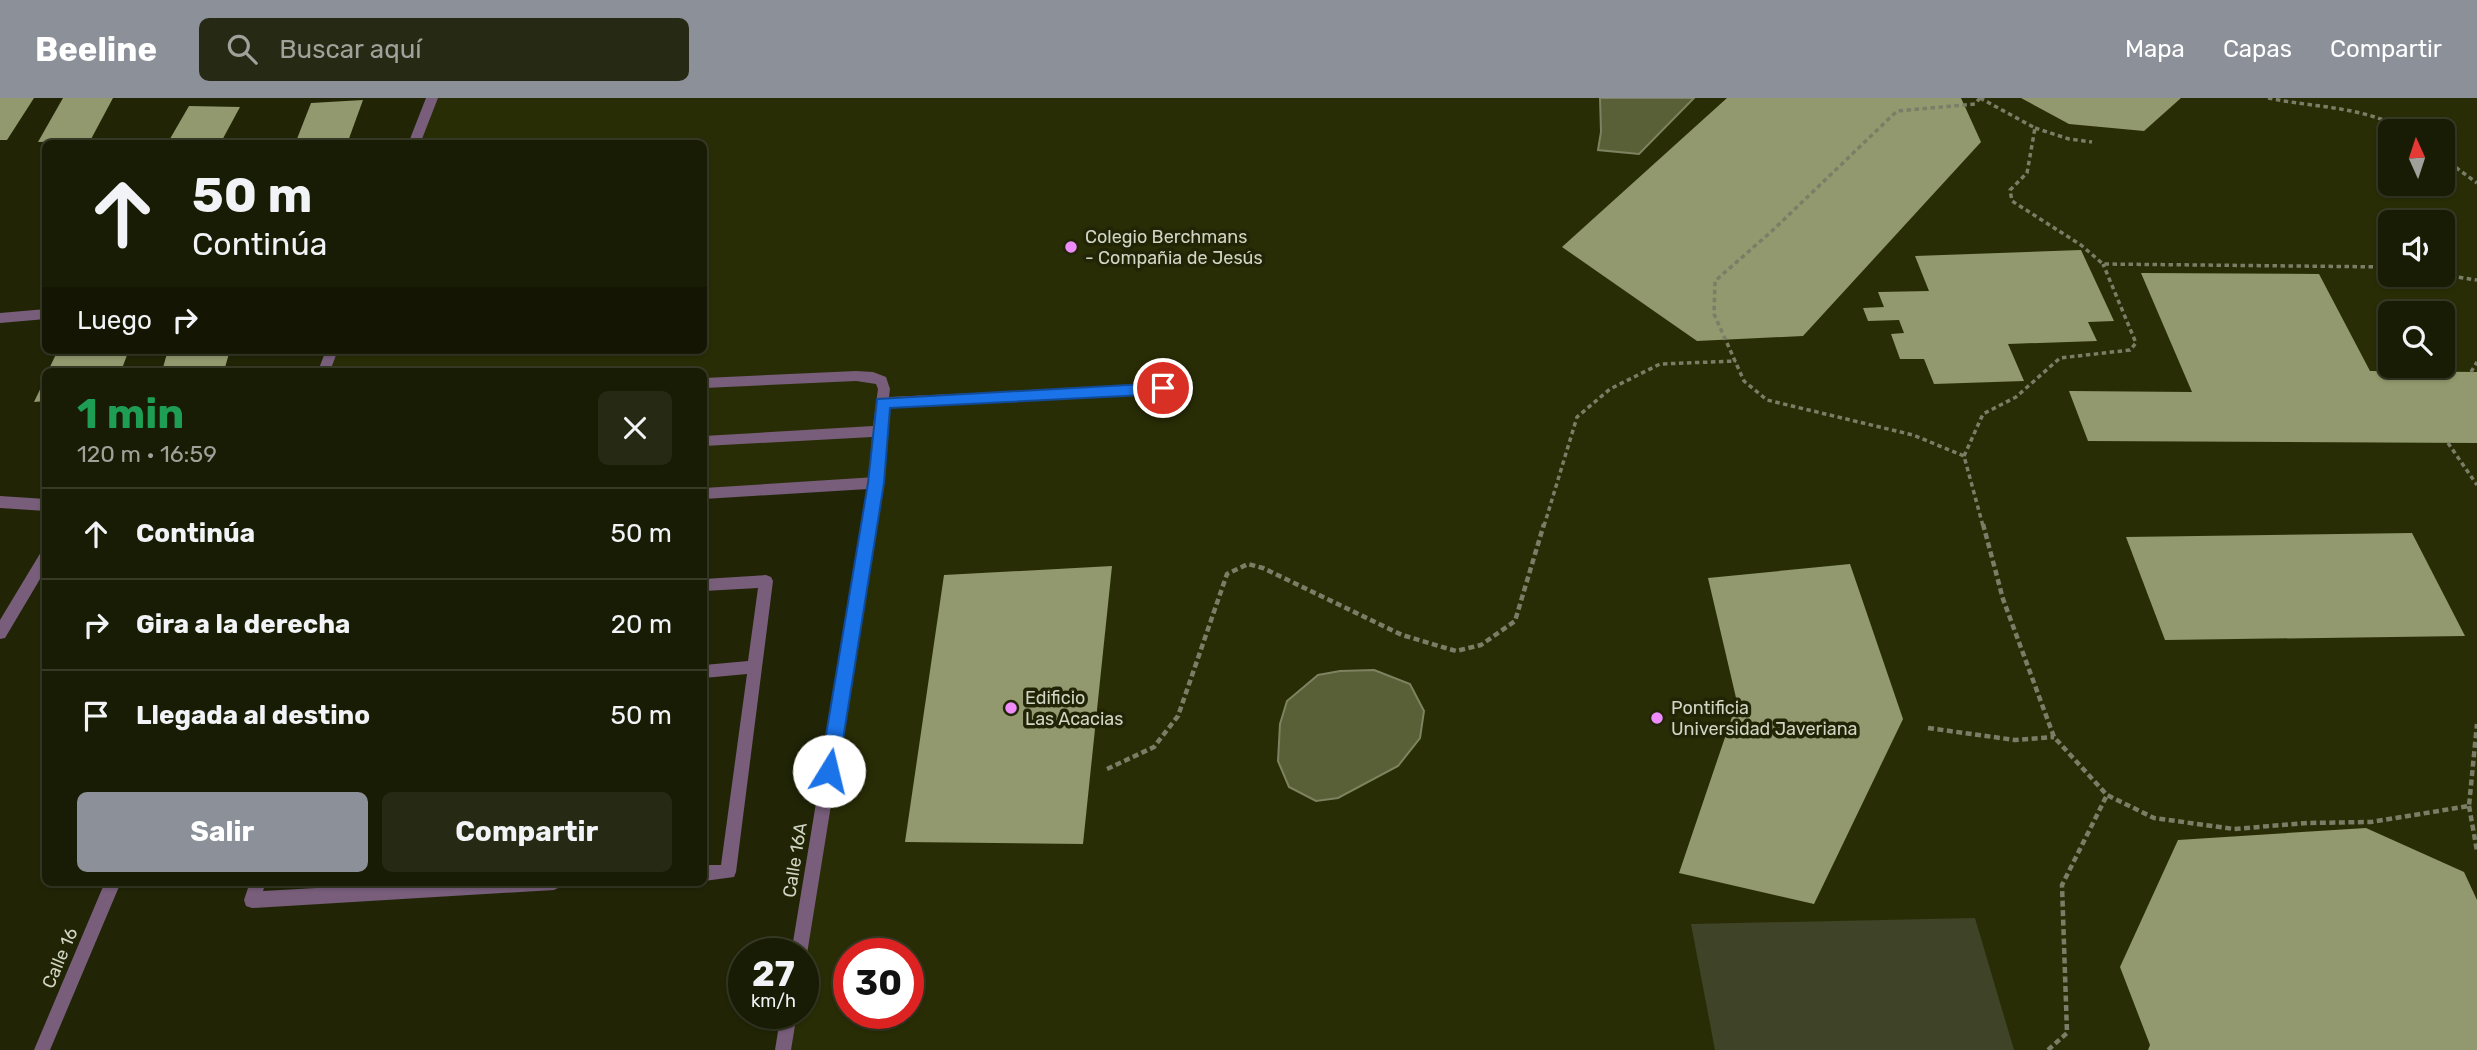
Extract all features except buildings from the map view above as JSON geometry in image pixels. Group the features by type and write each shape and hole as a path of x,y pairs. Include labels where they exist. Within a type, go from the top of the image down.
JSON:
{"street":[{"path":"416,140 432,98"},
{"path":"0,318 42,314"},
{"path":"707,383 873,377 881,381 884,389 883,403 1163,388"},
{"name":"Calle 16A","path":"802,938 876,483 878,431 883,403"},
{"path":"707,441 878,431"},
{"path":"707,493 876,483"},
{"path":"0,502 42,505"},
{"path":"0,633 42,563"},
{"path":"707,584 766,581 728,872 707,873"},
{"path":"707,670 755,667"},
{"name":"Calle 16","path":"42,1050 111,886"},
{"path":"257,886 252,900 487,886"},
{"path":"783,1050 786,1029"}],"path":[{"path":"1964,456 1913,435 1767,400 1744,381 1714,314 1715,281 1773,230 1898,111 1975,104 1980,98 2035,128 2069,139 2092,142"},
{"path":"2267,98 2362,112 2382,119"},
{"path":"2035,128 2027,173 2010,190 2012,201 2026,214 2073,237 2103,264 2136,343 2130,350 2060,358 2016,397 1983,414 1964,456 2003,599 2054,737 2107,795 2154,817 2234,829 2307,822 2371,822 2469,806"},
{"path":"2455,167 2477,183"},
{"path":"2103,264 2378,266"},
{"path":"2455,277 2477,280"},
{"path":"1107,769 1154,747 1178,716 1227,574 1248,564 1263,568 1402,635 1456,651 1481,645 1515,621 1577,417 1610,389 1660,364 1736,361"},
{"path":"2472,372 2477,362"},
{"path":"2448,443 2477,485"},
{"path":"2477,724 2469,806 2477,850"},
{"path":"1928,728 2015,740 2054,737"},
{"path":"2048,1050 2067,1033 2062,885 2107,795"}],"shaded area":[{"name":"Pontificia Universidad Javeriana","path":"432,98 2477,98 2477,1050 783,1050 786,1029 819,1029 819,938 805,938 876,483 707,493 707,368 325,368 330,354 707,354 707,140 415,140"},
{"path":"1600,98 1694,98 1639,154 1598,150 1601,132"},
{"path":"1374,670 1410,684 1424,711 1420,738 1398,766 1338,798 1316,801 1289,787 1278,761 1280,724 1287,701 1318,675"},
{"path":"1975,918 2014,1050 1715,1050 1691,924"}],"place":[{"name":"Colegio Berchmans - Compañia de Jesús","path":"1071,247"},
{"name":"Edificio Las Acacias","path":"1011,708"},
{"name":"Pontificia Universidad Javeriana","path":"1657,718"}],"route":[{"path":"829,771 876,483 878,431 883,403 1163,388"}]}
